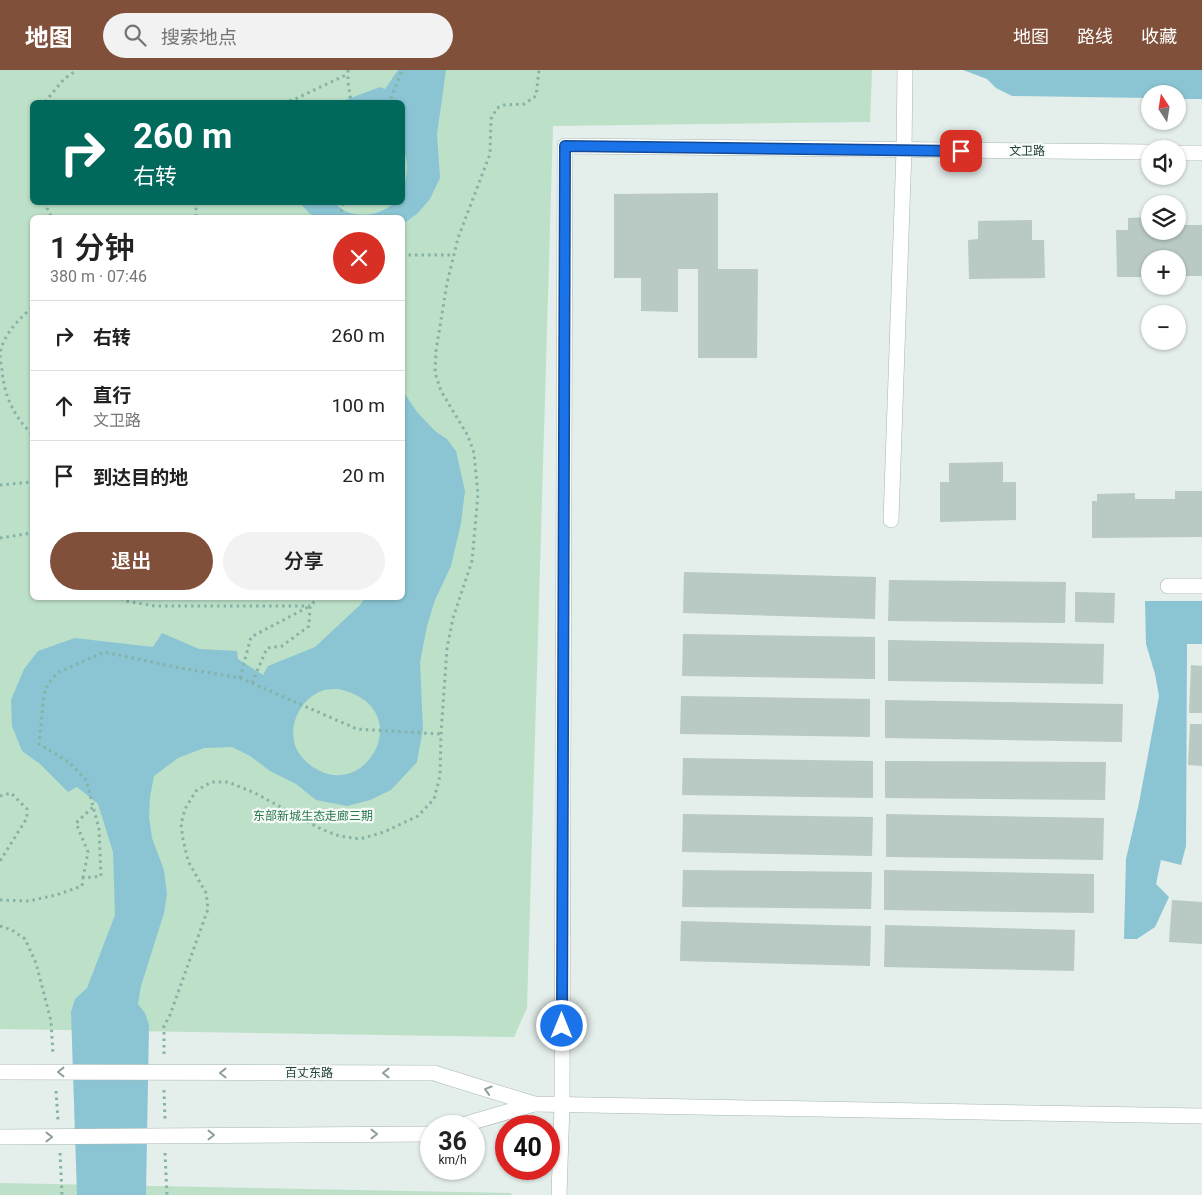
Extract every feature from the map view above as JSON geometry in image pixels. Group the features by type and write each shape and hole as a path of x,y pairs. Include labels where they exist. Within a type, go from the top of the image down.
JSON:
{"street":[{"path":"891,520 905,70"},
{"name":"文卫路","path":"562,1105 565,146 1141,152"},
{"path":"1186,152 1202,153"},
{"path":"1168,586 1202,586"},
{"name":"百丈东路","path":"0,1072 434,1074 534,1104"},
{"path":"485,1118 534,1104 1202,1116"},
{"path":"559,1195 562,1105"},
{"path":"0,1137 420,1134"}],"path":[{"path":"47,100 64,78 77,70"},
{"path":"390,100 402,70"},
{"path":"164,1055 164,1026 170,1015 208,909 206,893 188,861 183,839 182,824 185,809 196,791 211,782 228,782 255,792 321,829 340,836 360,839 384,832 418,816 434,799 440,776 440,734 447,648 453,618 472,562 478,494 474,453 468,436 441,391 435,373 436,351 447,283 458,238 490,154 491,119 497,108 504,105 524,104 536,96 539,70"},
{"path":"293,100 348,72 351,100"},
{"path":"405,255 454,255"},
{"path":"30,310 10,331 0,354 3,384 11,407 30,432"},
{"path":"0,485 30,482"},
{"path":"0,538 30,533"},
{"path":"123,600 155,606 310,606"},
{"path":"240,678 251,637 310,606 316,600"},
{"path":"252,683 267,648 282,646 309,626 310,606"},
{"path":"83,878 101,876 99,829 86,780 69,762 39,744 44,694 48,684 57,673 104,652 240,678 357,729 440,734"},
{"path":"0,796 11,793 27,809 27,818 0,861"},
{"path":"0,900 29,901 56,895 82,886 88,852 76,823 93,807"},
{"path":"0,926 12,930 25,939 36,963 51,1021 54,1061"},
{"path":"164,1085 165,1124"},
{"path":"56,1091 58,1121"},
{"path":"165,1144 167,1195"},
{"path":"60,1151 62,1195"}],"green space":[{"name":"东部新城生态走廊三期","path":"0,70 872,70 870,122 553,126 527,1008 514,1037 0,1029"},
{"path":"0,1183 510,1193 512,1195 0,1195"}],"water":[{"path":"398,70 446,70 437,134 440,178 430,199 418,213 405,223 405,215 366,215 384,210 392,205 405,205 407,164 405,156 405,100 345,100 380,87 385,89"},
{"path":"963,70 1202,70 1202,99 1186,99 1186,85 1141,85 1141,98 1012,96 996,88 987,79"},
{"path":"302,205 336,205 353,214 359,215 313,215"},
{"path":"405,394 417,412 435,431 447,439 456,451 465,491 461,523 451,566 435,600 427,626 420,662 423,729 417,762 391,790 370,800 347,806 316,800 296,784 270,771 250,756 232,747 204,748 178,758 154,776 149,817 152,838 164,870 167,894 164,913 141,986 138,1004 145,1013 149,1025 146,1195 77,1195 71,1012 75,999 87,988 115,915 113,852 98,804 77,787 68,792 40,764 22,751 12,726 11,700 24,669 38,651 75,638 153,647 162,633 199,649 237,651 238,659 263,675 268,666 315,647 364,600 405,600","holes":["328,689 339,689 363,699 376,713 380,730 377,747 368,761 354,772 337,775 318,770 307,763 295,745 293,737 295,720 303,705 316,693"]},
{"path":"1145,601 1202,601 1202,644 1187,644 1186,846 1181,865 1161,860 1156,884 1169,897 1155,927 1137,939 1124,939 1126,859 1139,803 1159,696 1146,644"}],"building":[{"path":"718,193 718,269 758,269 757,358 698,358 698,269 678,269 678,312 641,311 641,278 614,278 614,194"},
{"path":"1141,217 1141,240 1186,240 1186,225 1202,225 1202,276 1186,276 1186,250 1141,250 1141,277 1117,277 1116,230 1128,230 1128,218"},
{"path":"1032,220 1032,240 1044,240 1045,278 969,279 968,240 978,239 978,221"},
{"path":"1003,462 1003,482 1016,482 1016,520 940,522 940,482 949,482 949,463"},
{"path":"1175,491 1202,491 1202,537 1092,538 1092,501 1097,501 1097,494 1135,493 1135,499 1175,499"},
{"path":"684,572 876,577 875,619 683,613"},
{"path":"889,580 1066,582 1065,623 888,621"},
{"path":"1075,592 1115,593 1114,623 1075,622"},
{"path":"683,634 875,637 875,679 682,676"},
{"path":"888,640 1104,644 1103,684 888,681"},
{"path":"1191,665 1202,666 1202,713 1189,713"},
{"path":"681,696 870,699 870,737 680,734"},
{"path":"885,700 1123,704 1122,742 885,738"},
{"path":"1190,724 1202,724 1202,766 1188,765"},
{"path":"683,758 873,761 873,798 682,795"},
{"path":"885,761 1106,762 1105,800 885,798"},
{"path":"683,814 873,817 872,856 682,852"},
{"path":"886,814 1104,818 1103,860 886,857"},
{"path":"683,870 872,872 871,909 682,907"},
{"path":"884,870 1094,874 1094,913 884,910"},
{"path":"1172,900 1202,902 1202,944 1169,942"},
{"path":"681,921 871,926 870,966 680,961"},
{"path":"885,925 1075,930 1074,971 884,967"}],"route":[{"path":"562,1026 565,146 961,151"}]}
